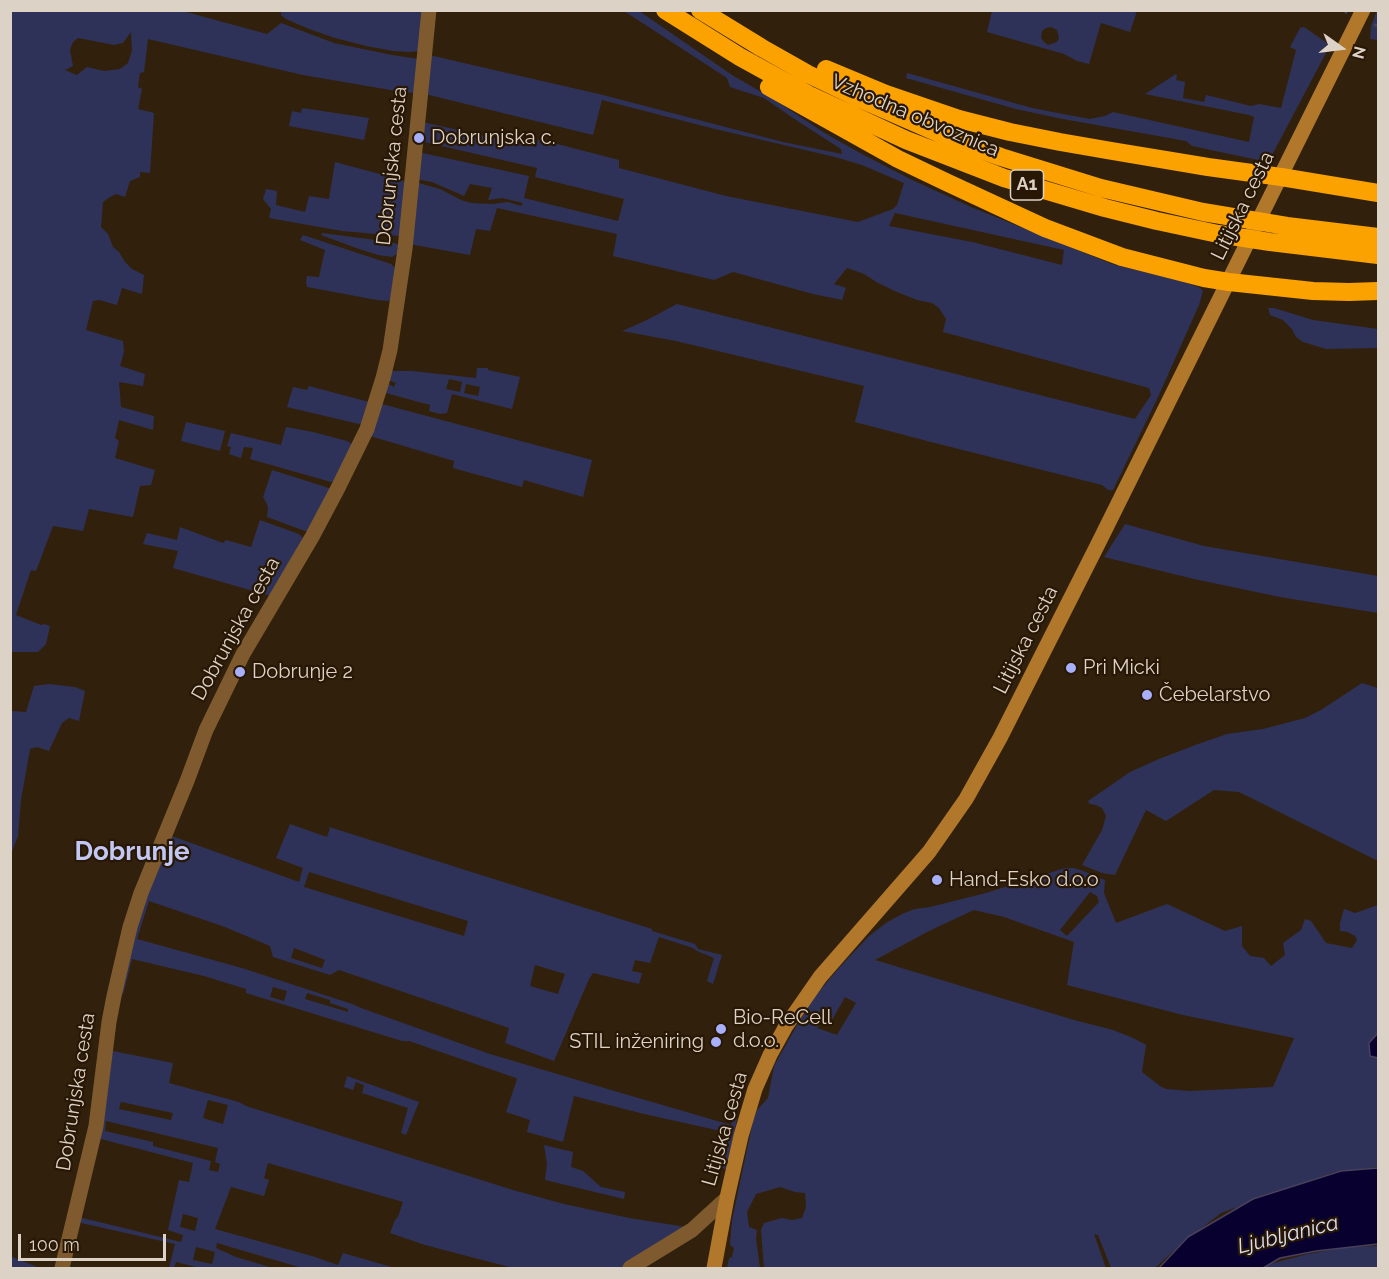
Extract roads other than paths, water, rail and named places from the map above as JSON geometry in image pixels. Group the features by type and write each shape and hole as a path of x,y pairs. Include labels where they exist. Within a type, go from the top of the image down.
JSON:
{"highway":[{"name":"Vzhodna obvoznica","path":"665,10 772,75 857,118 906,140 1004,178 1105,208 1218,234 1378,255"},
{"name":"Vzhodna obvoznica","path":"705,14 808,74 856,97 952,139 1051,173 1111,191 1203,212 1287,226 1378,237"},
{"path":"705,14 742,27 813,64 861,85 959,119 1060,142 1378,194"},
{"path":"703,34 719,56 804,107 898,159 1045,228 1122,256 1229,282 1313,291 1378,291"}],"main road":[{"name":"Litijska cesta","path":"714,1269 727,1198 747,1112 770,1055 786,1026 820,977 929,852 966,799 1000,738 1363,10"}],"street":[{"name":"Dobrunjska cesta","path":"62,1269 96,1126 114,996 130,927 141,893 206,730 243,654 338,488 366,429 383,378 390,350 405,249 429,10"},
{"path":"630,1269 693,1230 727,1198"}],"water":[{"path":"1378,1033 1378,1058 1370,1056 1369,1043"},
{"name":"Ljubljanica","path":"1378,1168 1378,1244 1316,1251 1280,1258 1263,1268 1159,1268 1188,1237 1253,1199 1341,1171"}],"place":[{"name":"Dobrunjska c.","path":"419,138"},
{"name":"Pri Micki","path":"1071,668"},
{"name":"Dobrunje 2","path":"240,672"},
{"name":"Čebelarstvo","path":"1147,695"},
{"name":"Hand-Esko d.o.o","path":"937,880"},
{"name":"Bio-ReCell d.o.o.","path":"721,1029"},
{"name":"STIL inženiring","path":"716,1042"}],"district":[{"name":"Dobrunje","path":"132,852"}]}
